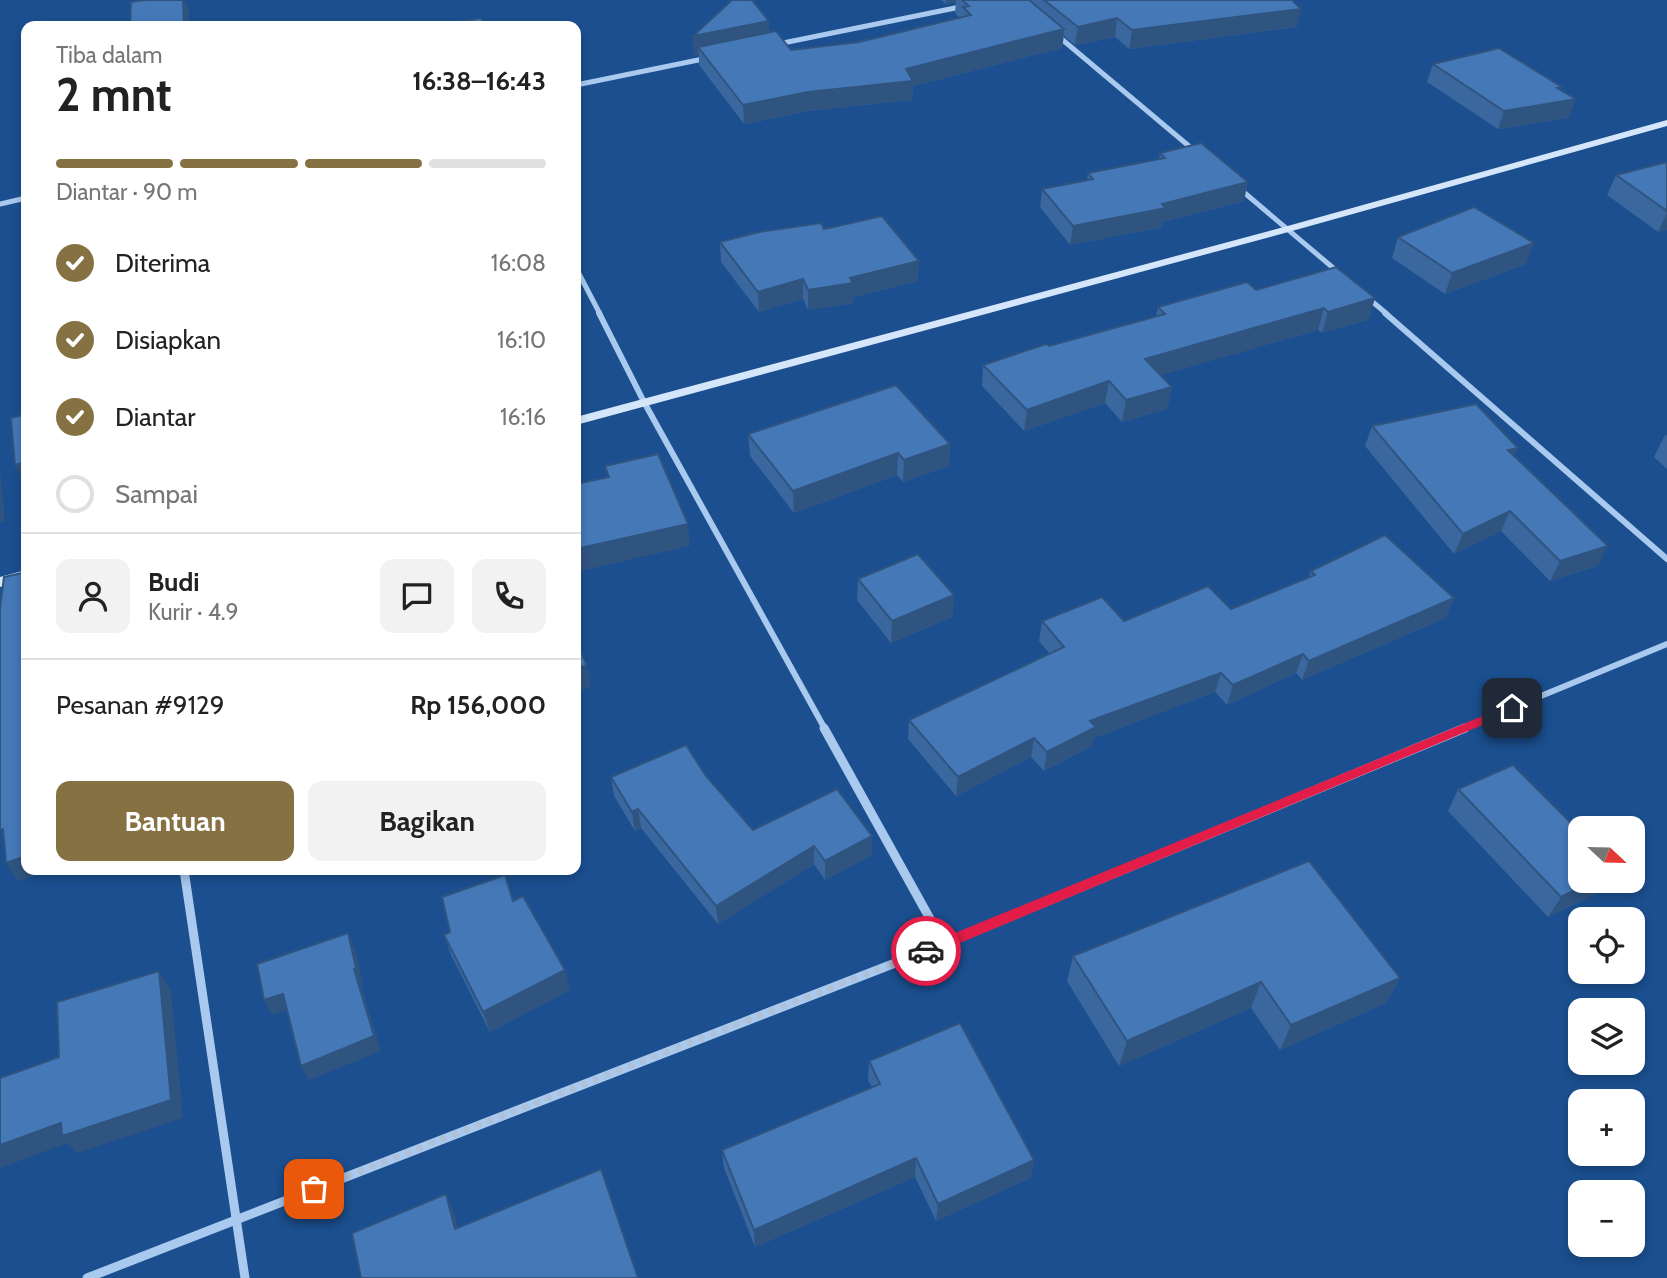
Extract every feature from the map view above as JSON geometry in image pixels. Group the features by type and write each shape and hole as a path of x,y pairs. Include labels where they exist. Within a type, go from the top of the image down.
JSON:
{"main road":[{"path":"581,420 1288,229 1667,123"},
{"path":"0,582 21,576"}],"street":[{"path":"764,47 966,5"},
{"path":"1056,35 1204,159"},
{"path":"581,84 710,58"},
{"path":"1236,185 1341,275"},
{"path":"0,204 21,199"},
{"path":"581,278 644,402 944,944"},
{"path":"1362,293 1667,559"},
{"path":"87,1278 944,944 1667,644"},
{"path":"185,875 245,1278"}],"building":[{"path":"183,0 184,21 130,21 131,2"},
{"path":"732,0 752,0 769,21 693,36"},
{"path":"962,0 1029,0 1064,29 906,69 913,81 808,92 743,105 698,47 776,31 791,50 859,42 971,15 963,7 969,6"},
{"path":"1044,0 1292,0 1301,9 1132,30 1117,18 1078,27"},
{"path":"1499,48 1562,87 1557,88 1576,99 1504,111 1433,64"},
{"path":"1201,143 1248,182 1162,204 1166,208 1073,226 1042,189 1093,179 1088,173 1165,158 1160,153"},
{"path":"1667,162 1667,211 1616,175"},
{"path":"1474,207 1534,243 1452,273 1398,237"},
{"path":"882,216 919,261 850,278 853,283 808,290 803,279 758,292 720,242 759,232 821,223 824,229"},
{"path":"1336,267 1375,298 1328,312 1324,308 1145,359 1172,387 1126,400 1109,381 1027,410 983,365 1046,344 1049,346 1165,314 1158,307 1247,282 1256,290"},
{"path":"896,385 950,444 904,460 898,453 793,491 748,434"},
{"path":"1476,404 1518,448 1508,450 1608,546 1560,561 1510,511 1463,534 1372,426"},
{"path":"21,415 21,463 15,465 11,418"},
{"path":"658,454 688,524 581,548 581,483 609,477 605,466"},
{"path":"1385,535 1454,598 1309,661 1303,654 1233,685 1221,673 1090,721 1096,727 1047,752 1034,738 958,777 909,720 1064,647 1042,621 1102,597 1124,621 1208,586 1231,609 1315,575 1311,571"},
{"path":"918,554 954,595 892,621 858,579"},
{"path":"21,573 21,858 6,863 3,829 0,830 0,608 4,577"},
{"path":"581,653 587,665 581,667"},
{"path":"686,745 706,776 753,830 837,789 872,836 825,861 814,846 716,906 638,809 632,812 611,777"},
{"path":"1513,765 1568,820 1569,893 1561,897 1458,789"},
{"path":"1309,861 1400,978 1291,1025 1261,982 1127,1041 1073,956"},
{"path":"505,875 513,901 523,896 565,970 483,1012 444,935 450,932 442,897"},
{"path":"348,933 356,968 354,969 374,1036 301,1066 283,994 264,1000 257,964"},
{"path":"159,971 171,1100 62,1136 61,1123 0,1145 0,1078 59,1057 57,1002"},
{"path":"960,1023 1034,1160 938,1204 916,1158 754,1230 722,1150 880,1084 869,1061"},
{"path":"601,1169 638,1278 361,1278 352,1233 446,1194 455,1229"}],"way so far":[{"path":"314,1189 926,951"}],"route":[{"path":"926,951 1512,708"}]}
